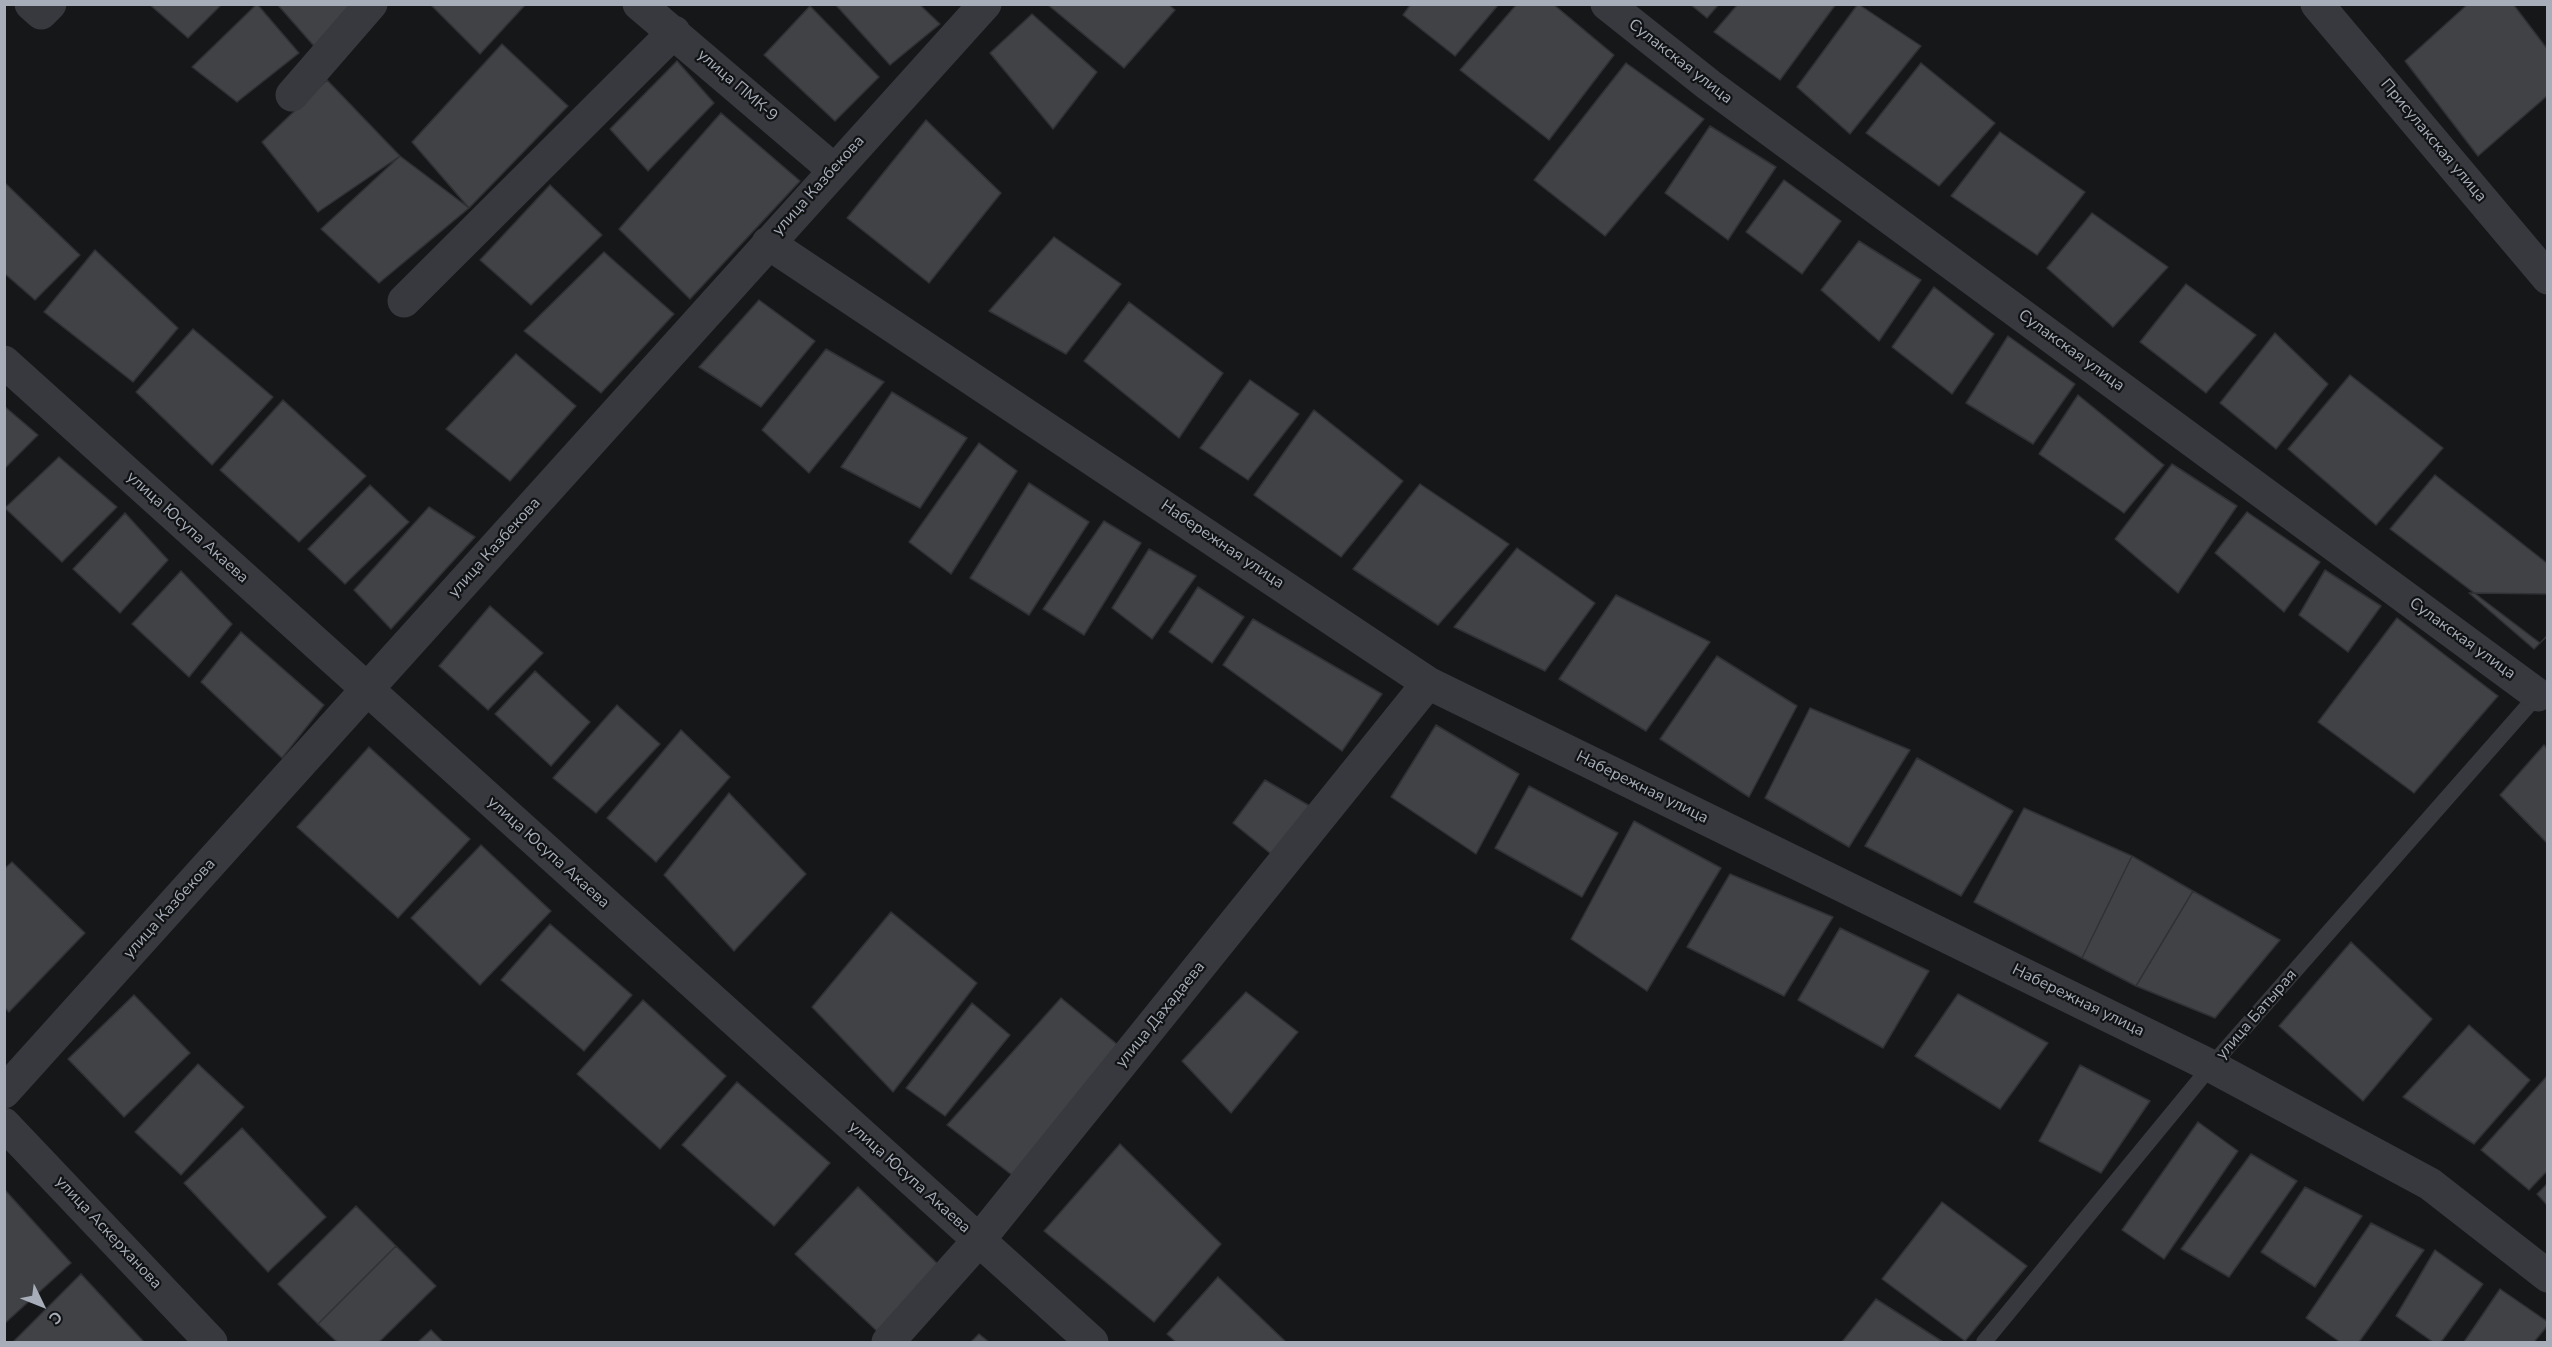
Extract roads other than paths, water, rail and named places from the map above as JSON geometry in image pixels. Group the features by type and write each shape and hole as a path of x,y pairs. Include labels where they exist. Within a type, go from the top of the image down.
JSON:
{"street":[{"path":"32,4 41,13 50,4"},
{"path":"292,95 371,4"},
{"name":"улица ПМК-9","path":"639,4 834,170"},
{"name":"улица Казбекова","path":"4,1092 985,4"},
{"name":"Сулакская улица","path":"1607,4 1709,85 2542,689"},
{"name":"Присулакская улица","path":"2317,4 2547,278"},
{"path":"404,301 674,32"},
{"name":"Набережная улица","path":"768,243 1428,683 2211,1066 2430,1184 2547,1276"},
{"name":"улица Юсупа Акаева","path":"4,362 1092,1342"},
{"name":"улица Дахадаева","path":"888,1342 979,1240 1428,683"},
{"name":"улица Аскерханова","path":"4,1124 211,1342"}],"lane":[{"name":"улица Батырая","path":"1984,1342 2211,1066 2542,689"}]}
